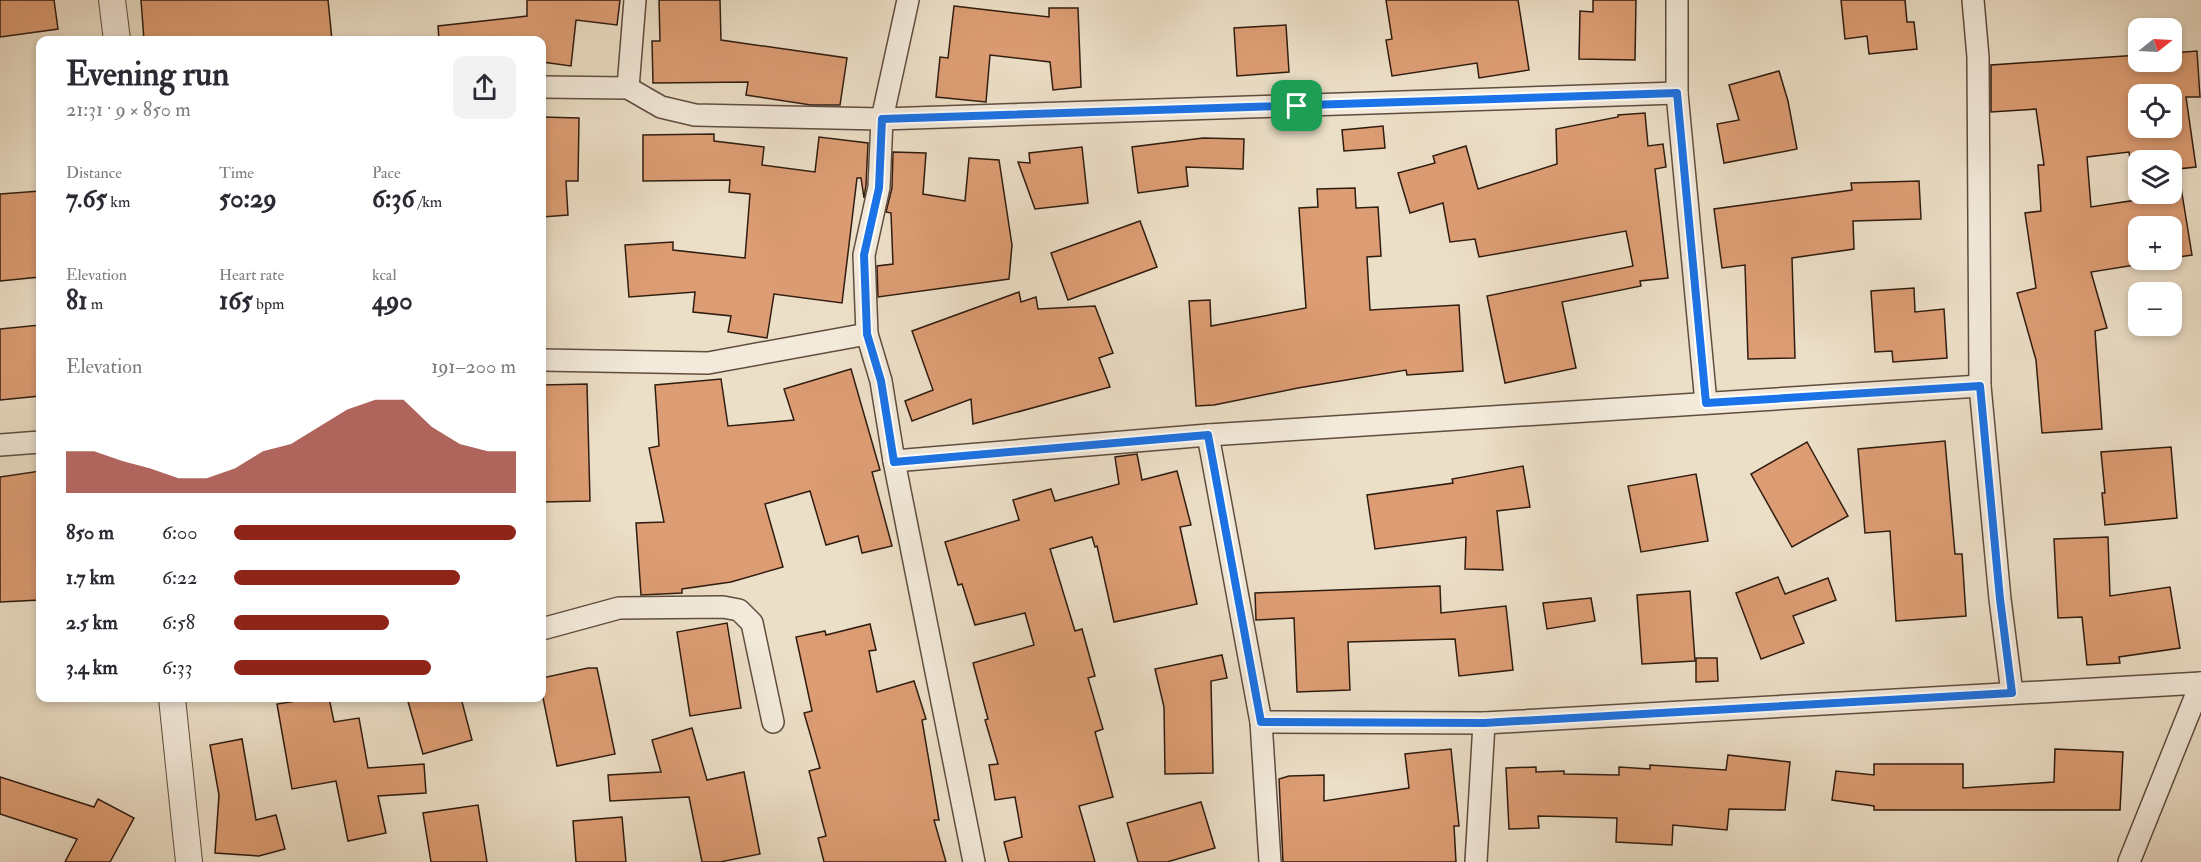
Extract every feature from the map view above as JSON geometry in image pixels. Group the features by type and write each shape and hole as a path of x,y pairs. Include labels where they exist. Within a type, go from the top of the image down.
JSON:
{"street":[{"path":"112,0 116,36"},
{"path":"628,88 635,0"},
{"path":"909,0 882,119 879,188 864,255 867,334 881,381 894,462 974,862"},
{"path":"1677,0 1677,93 1706,403"},
{"path":"1973,0 1978,57 1980,386 2000,599 2012,693"},
{"path":"546,87 628,88 661,107 695,115 882,119 1677,93"},
{"path":"546,360 708,363 867,334"},
{"path":"894,462 1208,435 1980,386"},
{"path":"1208,435 1261,722 1270,862"},
{"path":"0,445 36,441"},
{"path":"546,628 619,608 723,607 739,610 752,623 773,722"},
{"path":"1261,722 1484,723 2201,683 2129,862"},
{"path":"172,702 189,862"},
{"path":"1476,862 1484,723"}],"building":[{"path":"0,0 54,0 58,29 0,37"},
{"path":"141,0 328,0 332,36 144,36"},
{"path":"527,0 620,0 617,25 576,20 571,66 546,63 546,36 439,36 438,26 527,16"},
{"path":"659,0 720,0 721,40 847,58 840,105 811,105 746,95 748,82 653,83 652,41 660,41"},
{"path":"1386,0 1518,0 1529,70 1479,78 1477,63 1392,76 1386,40 1392,39"},
{"path":"1593,0 1636,0 1635,60 1579,59 1580,11 1593,12"},
{"path":"1841,0 1905,0 1907,22 1914,22 1917,49 1869,54 1867,36 1845,39"},
{"path":"954,6 1049,17 1049,8 1078,8 1081,87 1053,90 1050,62 990,55 986,102 936,97 940,57 948,58"},
{"path":"1286,25 1289,72 1237,76 1234,28"},
{"path":"2197,51 2200,97 2186,97 2196,167 2182,169 2182,150 2128,150 2128,152 2087,157 2091,207 2128,201 2128,204 2182,204 2182,194 2192,255 2182,256 2182,216 2128,216 2128,266 2091,272 2107,328 2095,331 2102,429 2042,433 2036,360 2017,293 2036,288 2025,213 2041,211 2038,165 2044,165 2036,109 1991,112 1991,65 2128,56 2128,72 2182,72 2182,52"},
{"path":"1779,71 1788,101 1797,149 1724,163 1717,124 1739,120 1729,85"},
{"path":"1645,113 1648,146 1663,144 1666,167 1655,169 1668,278 1640,281 1641,286 1562,302 1576,368 1505,383 1487,296 1633,266 1626,231 1479,257 1475,239 1450,242 1443,203 1410,213 1398,173 1435,163 1433,156 1466,146 1478,189 1557,164 1556,129 1618,117 1618,115"},
{"path":"546,117 579,118 578,181 566,181 568,215 546,217"},
{"path":"1383,126 1385,148 1344,151 1342,130"},
{"path":"714,134 714,141 764,147 762,165 815,172 819,137 868,143 864,198 861,178 857,178 842,303 774,294 767,338 728,332 731,316 693,312 695,292 629,297 625,245 673,242 673,250 745,258 750,194 729,192 730,180 643,181 643,135"},
{"path":"1203,138 1244,139 1243,169 1186,167 1188,186 1138,193 1132,147"},
{"path":"1082,147 1088,203 1035,209 1018,162 1030,163 1029,153"},
{"path":"893,152 926,153 923,194 965,201 969,158 999,160 1012,245 1009,279 878,297 877,266 893,264 891,213 886,212 892,188"},
{"path":"1919,181 1921,219 1853,221 1854,249 1792,258 1795,358 1748,359 1745,265 1722,268 1714,209 1852,190 1851,183"},
{"path":"1355,188 1356,208 1378,207 1381,256 1367,257 1370,310 1459,305 1463,371 1407,375 1406,370 1214,405 1196,406 1189,301 1210,300 1211,326 1306,308 1299,208 1318,207 1317,189"},
{"path":"36,191 36,277 0,281 0,194"},
{"path":"1140,221 1157,267 1068,300 1051,253"},
{"path":"1914,288 1915,312 1944,309 1947,358 1893,362 1892,351 1875,352 1871,291"},
{"path":"1019,292 1021,302 1036,297 1038,309 1095,306 1113,353 1099,358 1110,387 973,424 971,399 912,421 905,401 933,390 912,331"},
{"path":"36,325 36,396 0,400 0,329"},
{"path":"851,369 880,470 872,472 892,546 862,553 858,536 826,545 810,491 765,504 783,567 731,582 682,589 682,593 641,595 636,523 664,522 649,448 659,446 655,385 721,379 728,426 794,420 784,389"},
{"path":"587,384 590,501 546,502 546,385"},
{"path":"1945,441 1955,554 1962,554 1966,616 1896,621 1890,531 1865,533 1858,449"},
{"path":"1807,442 1848,516 1792,547 1751,474"},
{"path":"2171,447 2177,518 2105,525 2101,452"},
{"path":"1137,454 1142,480 1177,471 1191,525 1180,527 1197,604 1114,622 1097,546 1095,547 1092,537 1050,549 1075,631 1082,629 1095,676 1088,678 1103,729 1095,732 1113,797 1079,806 1095,862 1009,862 1004,842 1022,837 1015,797 995,800 989,765 998,764 985,720 988,719 973,663 1034,645 1025,613 975,625 962,584 958,585 945,542 1019,520 1013,500 1051,489 1055,501 1119,484 1115,457"},
{"path":"1523,466 1530,507 1497,511 1503,570 1465,569 1466,537 1375,549 1367,495 1453,483 1452,479"},
{"path":"36,472 36,600 0,602 0,477"},
{"path":"1696,474 1708,541 1641,552 1628,486"},
{"path":"2108,537 2110,596 2170,587 2180,648 2119,657 2120,663 2087,665 2082,617 2058,618 2054,539"},
{"path":"1778,577 1785,594 1828,578 1836,600 1793,616 1804,643 1761,659 1736,593"},
{"path":"1440,586 1441,613 1506,606 1513,670 1459,676 1455,639 1348,642 1350,690 1297,692 1294,618 1256,620 1255,593"},
{"path":"1690,591 1695,661 1642,664 1637,595"},
{"path":"1591,598 1595,621 1547,629 1543,603"},
{"path":"727,623 741,708 690,716 677,632"},
{"path":"870,624 876,650 869,651 877,692 914,681 926,719 922,720 939,820 934,820 946,862 824,862 818,838 826,836 809,771 820,768 804,713 812,711 796,637 825,631 826,635"},
{"path":"1222,655 1227,678 1211,681 1213,773 1165,774 1164,707 1155,669"},
{"path":"1696,658 1717,658 1718,681 1696,682"},
{"path":"597,668 615,754 557,766 544,702 546,702 546,677"},
{"path":"330,702 334,722 359,718 368,768 424,764 426,793 378,796 386,833 348,841 336,781 292,789 277,704"},
{"path":"408,702 462,702 472,740 423,754"},
{"path":"692,728 707,780 744,772 760,854 720,862 702,862 689,797 610,801 608,775 661,772 652,740"},
{"path":"242,739 256,820 276,815 285,849 259,856 215,853 219,795 210,745"},
{"path":"1451,749 1459,826 1454,826 1456,862 1283,862 1279,779 1289,776 1324,775 1324,801 1409,788 1405,754"},
{"path":"2055,749 2123,752 2120,810 1874,810 1874,806 1832,800 1836,771 1874,775 1874,764 1963,764 1963,788 2054,782"},
{"path":"1728,755 1790,762 1785,810 1729,809 1727,830 1673,825 1672,845 1616,842 1617,818 1538,816 1539,828 1509,829 1506,768 1536,767 1536,772 1564,771 1564,774 1619,775 1619,767 1650,769 1650,765 1726,770"},
{"path":"0,777 94,807 98,799 134,818 110,862 65,862 77,839 0,814"},
{"path":"1201,802 1215,848 1167,862 1138,862 1127,823"},
{"path":"478,805 487,862 431,862 423,813"},
{"path":"622,817 626,862 576,862 573,821"}],"route":[{"path":"1677,93 1706,403 1980,386 2000,599 2012,693 1484,723 1261,722 1208,435 894,462 881,381 867,334 864,255 879,188 882,119 1297,106 1677,93"}]}
